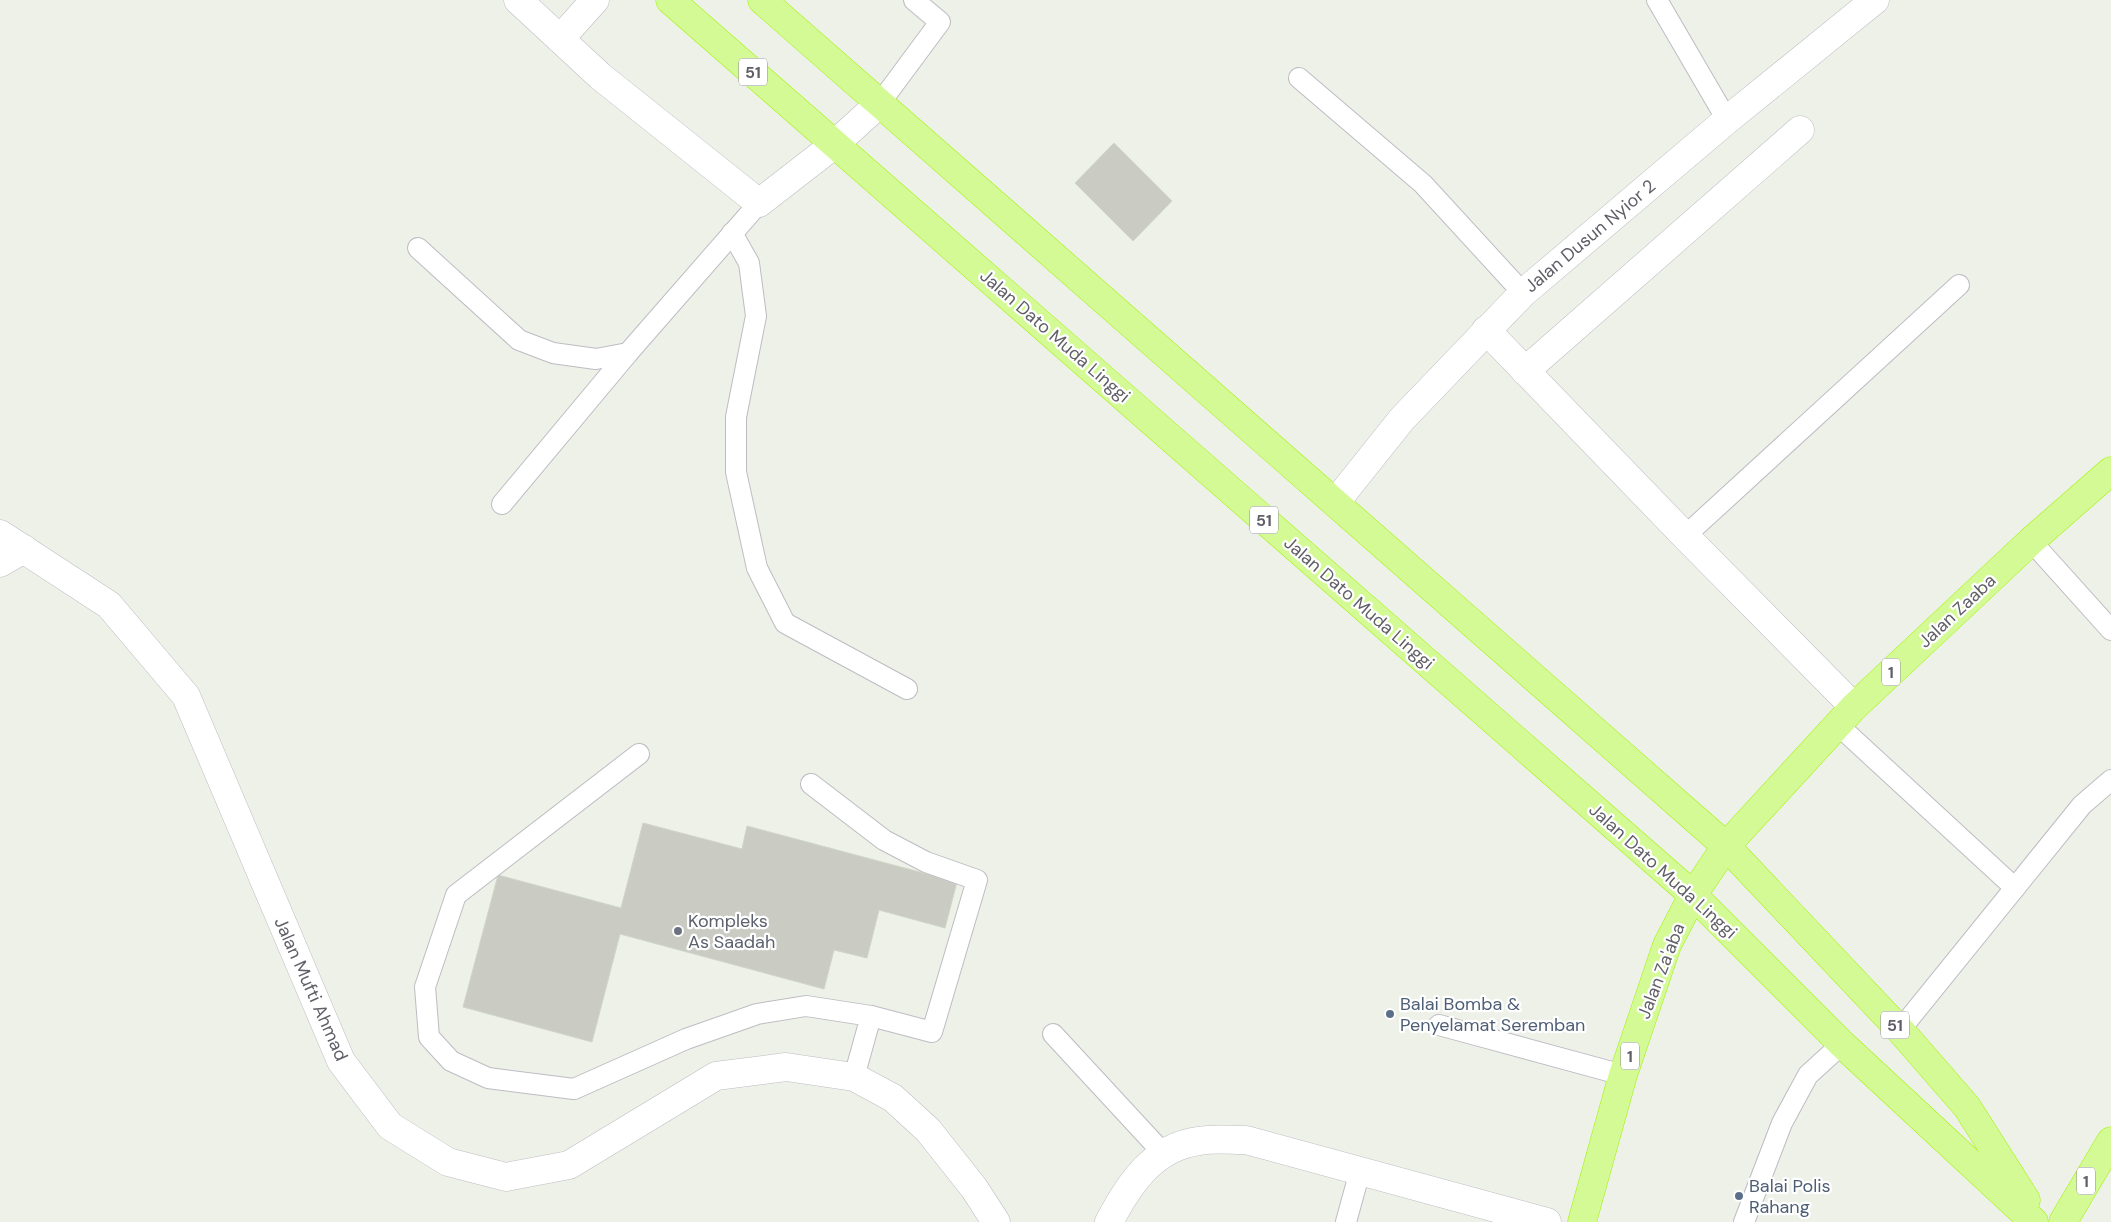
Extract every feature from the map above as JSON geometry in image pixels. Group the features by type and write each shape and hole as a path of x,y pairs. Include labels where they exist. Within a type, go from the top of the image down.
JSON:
{"highway":[{"name":"Jalan Dato Muda Linggi","path":"670,0 1693,895 1842,1044 2034,1222"},
{"name":"51","path":"762,0 1726,846 1900,1030 1968,1107 2041,1222"},
{"name":"Jalan Zaaba","path":"1693,895 1726,846 1846,716 2031,541 2111,471"},
{"name":"Jalan Za'aba","path":"1582,1222 1623,1075 1667,945 1693,895"},
{"name":"1","path":"2063,1222 2111,1141"}],"street":[{"path":"518,0 600,76 759,204 835,144 880,103"},
{"path":"560,39 595,0"},
{"name":"Jalan Dusun Nyior 2","path":"1335,503 1402,419 1523,293 1727,120 1875,0"},
{"path":"1526,371 1800,130"},
{"path":"1486,330 1685,536 1846,716"},
{"name":"Jalan Mufti Ahmad","path":"0,534 108,605 186,696 341,1061 390,1126 448,1162 506,1177 569,1165 716,1076 786,1067 854,1077 893,1098 928,1130 974,1188 996,1222"},
{"path":"0,564 24,549"},
{"path":"1109,1222 1127,1188 1163,1153 1199,1140 1246,1140 1360,1171 1504,1216 1546,1222"}],"lane":[{"path":"880,103 940,22 914,0"},
{"path":"1658,0 1727,120"},
{"path":"1299,78 1423,184 1523,293"},
{"path":"502,504 628,353 759,204"},
{"path":"732,233 749,263 756,316 736,426 736,472 757,568 785,623 907,689"},
{"path":"418,248 519,340 553,353 596,360 628,353"},
{"path":"1685,536 1959,285"},
{"path":"2031,541 2111,630"},
{"path":"1846,716 2015,888"},
{"path":"638,754 456,895 425,987 429,1037 451,1061 488,1078 574,1089 686,1039 757,1014 806,1006 871,1016 932,1032 977,880 926,862 884,840 812,784"},
{"path":"1900,1030 2082,805 2111,780"},
{"path":"854,1077 871,1016"},
{"path":"1439,1025 1623,1075"},
{"path":"1053,1034 1163,1153"},
{"path":"1744,1222 1782,1122 1808,1075 1842,1044"},
{"path":"1346,1222 1360,1171"}],"building":[{"path":"1114,143 1172,201 1133,241 1075,183"},
{"name":"Kompleks As Saadah","path":"643,823 742,849 747,826 957,882 945,928 879,910 867,958 834,950 824,989 620,934 592,1042 463,1007 498,875 621,908"}],"place":[{"name":"Kompleks As Saadah","path":"678,931"},
{"name":"Balai Bomba & Penyelamat Seremban","path":"1390,1014"},
{"name":"Balai Polis Rahang","path":"1739,1196"}]}
